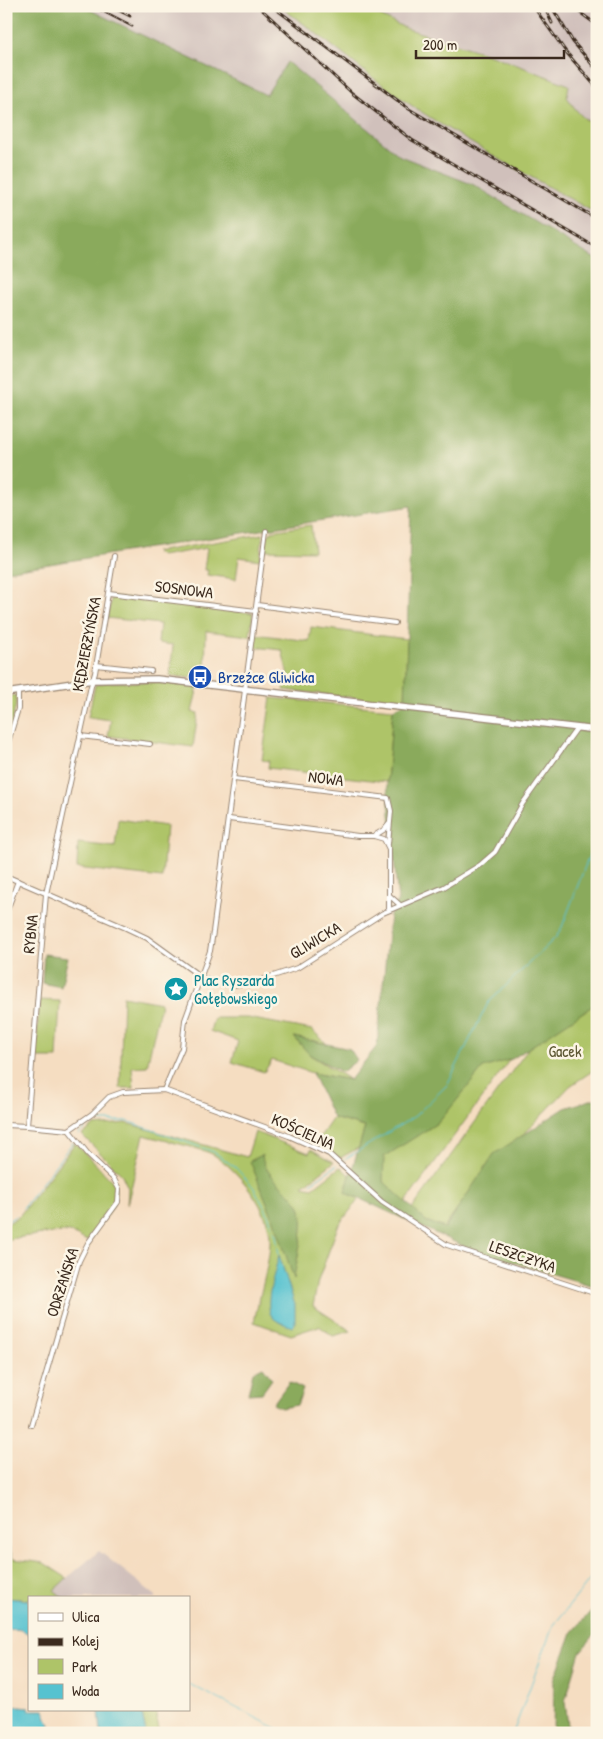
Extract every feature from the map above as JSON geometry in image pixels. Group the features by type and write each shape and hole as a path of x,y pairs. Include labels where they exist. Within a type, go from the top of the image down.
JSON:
{"main road":[{"path":"6,693 93,680 157,679 597,730"}],"street":[{"path":"6,1125 68,1130 92,1114 109,1097 123,1092 164,1090 182,1048 185,1020 213,932 266,531"},
{"name":"KĘDZIERZYŃSKA","path":"46,894 93,680 114,556"},
{"name":"SOSNOWA","path":"108,592 256,611"},
{"path":"257,604 395,623"},
{"path":"96,665 152,671"},
{"path":"6,749 18,709 18,691"},
{"name":"GLIWICKA","path":"6,876 140,935 200,977 214,983 232,985 255,982 280,975 322,953 388,910 444,887 463,876 495,852 523,803 577,728"},
{"path":"80,736 150,744"},
{"name":"NOWA","path":"234,780 388,798 391,812 388,844 390,896 388,910"},
{"path":"229,819 358,836 374,836 384,839 388,844"},
{"path":"374,836 389,824"},
{"path":"6,913 18,881"},
{"name":"RYBNA","path":"27,1126 46,894"},
{"path":"390,896 400,905"},
{"name":"KOŚCIELNA","path":"164,1090 288,1136 338,1160 382,1202 441,1242"},
{"name":"ODRZAŃSKA","path":"32,1425 79,1261 88,1243 118,1202 119,1189 114,1179 88,1154 68,1130"},
{"name":"LESZCZYKA","path":"441,1242 597,1294"}],"shaded area":[{"path":"80,6 597,6 597,260 474,185 400,156 287,62 266,95"},
{"path":"99,1551 156,1596 60,1596 53,1590"}],"green space":[{"path":"6,6 82,6 266,95 287,62 400,156 474,185 597,260 597,992 594,1005 512,1059 483,1068 439,1122 384,1157 383,1181 426,1221 445,1228 494,1154 565,1108 597,1098 597,1287 472,1250 345,1192 365,1127 333,1118 312,1073 350,1080 377,1046 390,915 398,901 387,782 393,709 405,703 411,506 6,571"},
{"path":"279,6 360,6 405,28 494,56 569,85 567,97 576,110 583,118 597,125 597,214 438,123 374,79"},
{"path":"311,525 314,551 265,550 268,536 272,531"},
{"path":"263,534 260,560 239,557 236,579 207,575 208,570 204,570 207,548 161,556 155,552"},
{"path":"112,596 253,613 250,636 206,631 205,679 170,676 173,645 158,643 160,624 107,618"},
{"path":"311,627 407,639 405,703 284,690 288,675 282,650 254,647 255,634 309,641"},
{"path":"108,682 154,682 198,686 192,712 198,713 193,747 108,736 111,720 88,717 95,685"},
{"path":"16,695 16,705 6,744 6,697"},
{"path":"271,698 393,709 387,782 268,768 269,761 262,760"},
{"path":"118,819 166,826 162,878 77,868 78,843 115,847"},
{"name":"Gacek","path":"597,940 400,1210 351,1170 360,1161"},
{"path":"44,954 68,957 61,987 42,983"},
{"name":"Gacek","path":"597,954 597,1068 570,1086 488,1168 441,1232 407,1216"},
{"path":"123,996 161,1003 147,1066 132,1067 134,1088 120,1088"},
{"path":"39,1000 60,1001 57,1058 36,1058"},
{"path":"214,1018 248,1018 312,1030 327,1044 311,1040 310,1055 350,1080 312,1073 272,1060 264,1072 232,1062 238,1041 210,1031"},
{"path":"294,1037 350,1049 357,1060 342,1072 310,1055"},
{"path":"333,1118 365,1127 360,1147 340,1158 315,1144"},
{"path":"126,1123 247,1157 255,1132 309,1153 311,1149 334,1162 303,1186 313,1188 340,1167 351,1176 345,1192 359,1199 338,1226 318,1281 313,1306 351,1331 333,1336 319,1326 291,1335 254,1322 268,1262 270,1243 266,1218 260,1205 243,1181 214,1155 144,1135 127,1205 128,1188 122,1175 82,1135 93,1126"},
{"path":"75,1143 113,1182 116,1190 115,1198 109,1213 87,1241 69,1232 6,1240 6,1225 20,1215"},
{"path":"262,1155 268,1171 294,1198 301,1210 302,1235 294,1279 274,1220 250,1161"},
{"path":"263,1367 272,1379 262,1393 248,1394 253,1372"},
{"path":"289,1382 303,1389 297,1405 281,1408 273,1404"},
{"path":"6,1539 13,1559 44,1563 67,1578 54,1590 61,1596 28,1596 28,1600 6,1598"},
{"path":"597,1604 597,1632 580,1652 565,1702 569,1733 553,1733 554,1680 572,1633"},
{"path":"141,1712 155,1712 160,1733 146,1733"}],"water":[{"path":"279,1255 295,1305 295,1324 292,1327 275,1319 269,1309 273,1277"},
{"path":"6,1598 28,1600 28,1634 16,1629 6,1630"},
{"path":"20,1706 28,1707 28,1712 45,1712 53,1733 6,1733 6,1708"},
{"path":"99,1712 141,1712 146,1733 101,1733"}],"waterway":[{"path":"340,1162 415,1116 447,1085 488,1003 556,937 562,927 597,835"},
{"path":"78,1135 88,1125 97,1121 127,1121 214,1152 236,1168 254,1188 267,1212 276,1236 279,1255"},
{"path":"23,1208 73,1142"},
{"path":"311,1183 337,1165"},
{"path":"6,1222 16,1216"},
{"path":"513,1733 553,1626 597,1571"},
{"path":"190,1685 286,1733"}],"railway":[{"path":"93,6 132,26"},
{"path":"110,6 130,16"},
{"path":"258,6 352,93 412,140 597,248"},
{"path":"272,6 409,109 597,219"},
{"path":"533,6 566,52 597,88"},
{"path":"544,6 552,23"},
{"path":"571,6 597,25"},
{"path":"553,9 573,42 597,70"}],"place":[{"name":"Brzeźce Gliwicka","path":"200,677"},
{"name":"Plac Ryszarda Gołębowskiego","path":"176,989"}]}
